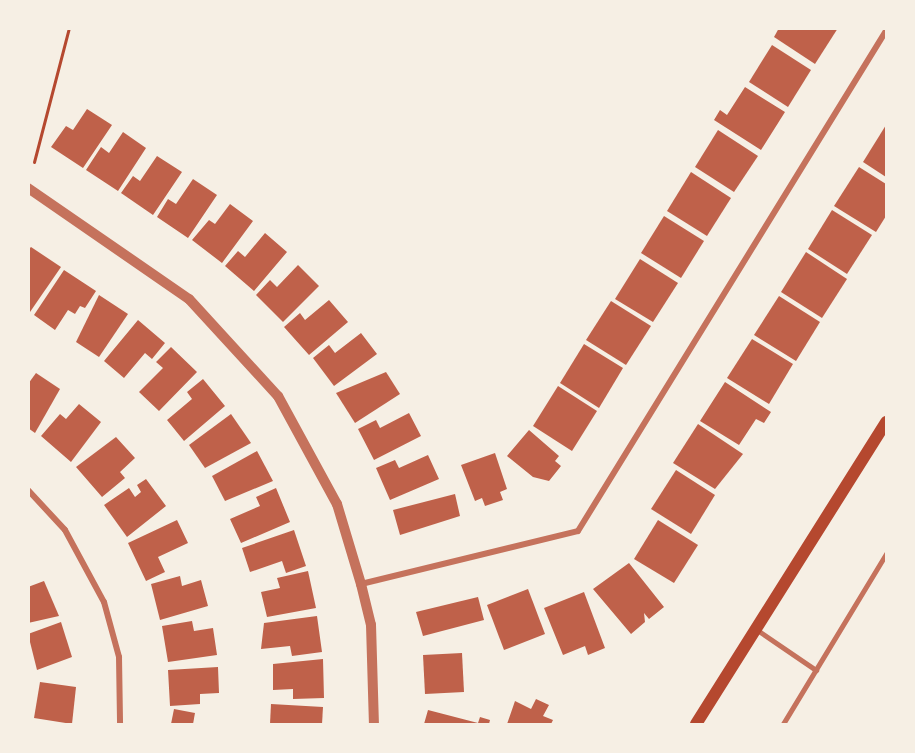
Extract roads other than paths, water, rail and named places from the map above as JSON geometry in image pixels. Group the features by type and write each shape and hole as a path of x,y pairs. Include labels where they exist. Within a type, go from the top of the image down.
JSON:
{"main road":[{"path":"696,724 886,422"}],"street":[{"path":"362,584 578,531 886,31"},
{"path":"28,188 157,273 221,329 259,372 320,468 362,584 371,625 374,724"},
{"path":"28,490 65,530 104,602 119,657 120,724"}],"lane":[{"path":"783,724 886,555"},
{"path":"756,629 816,670"}]}
